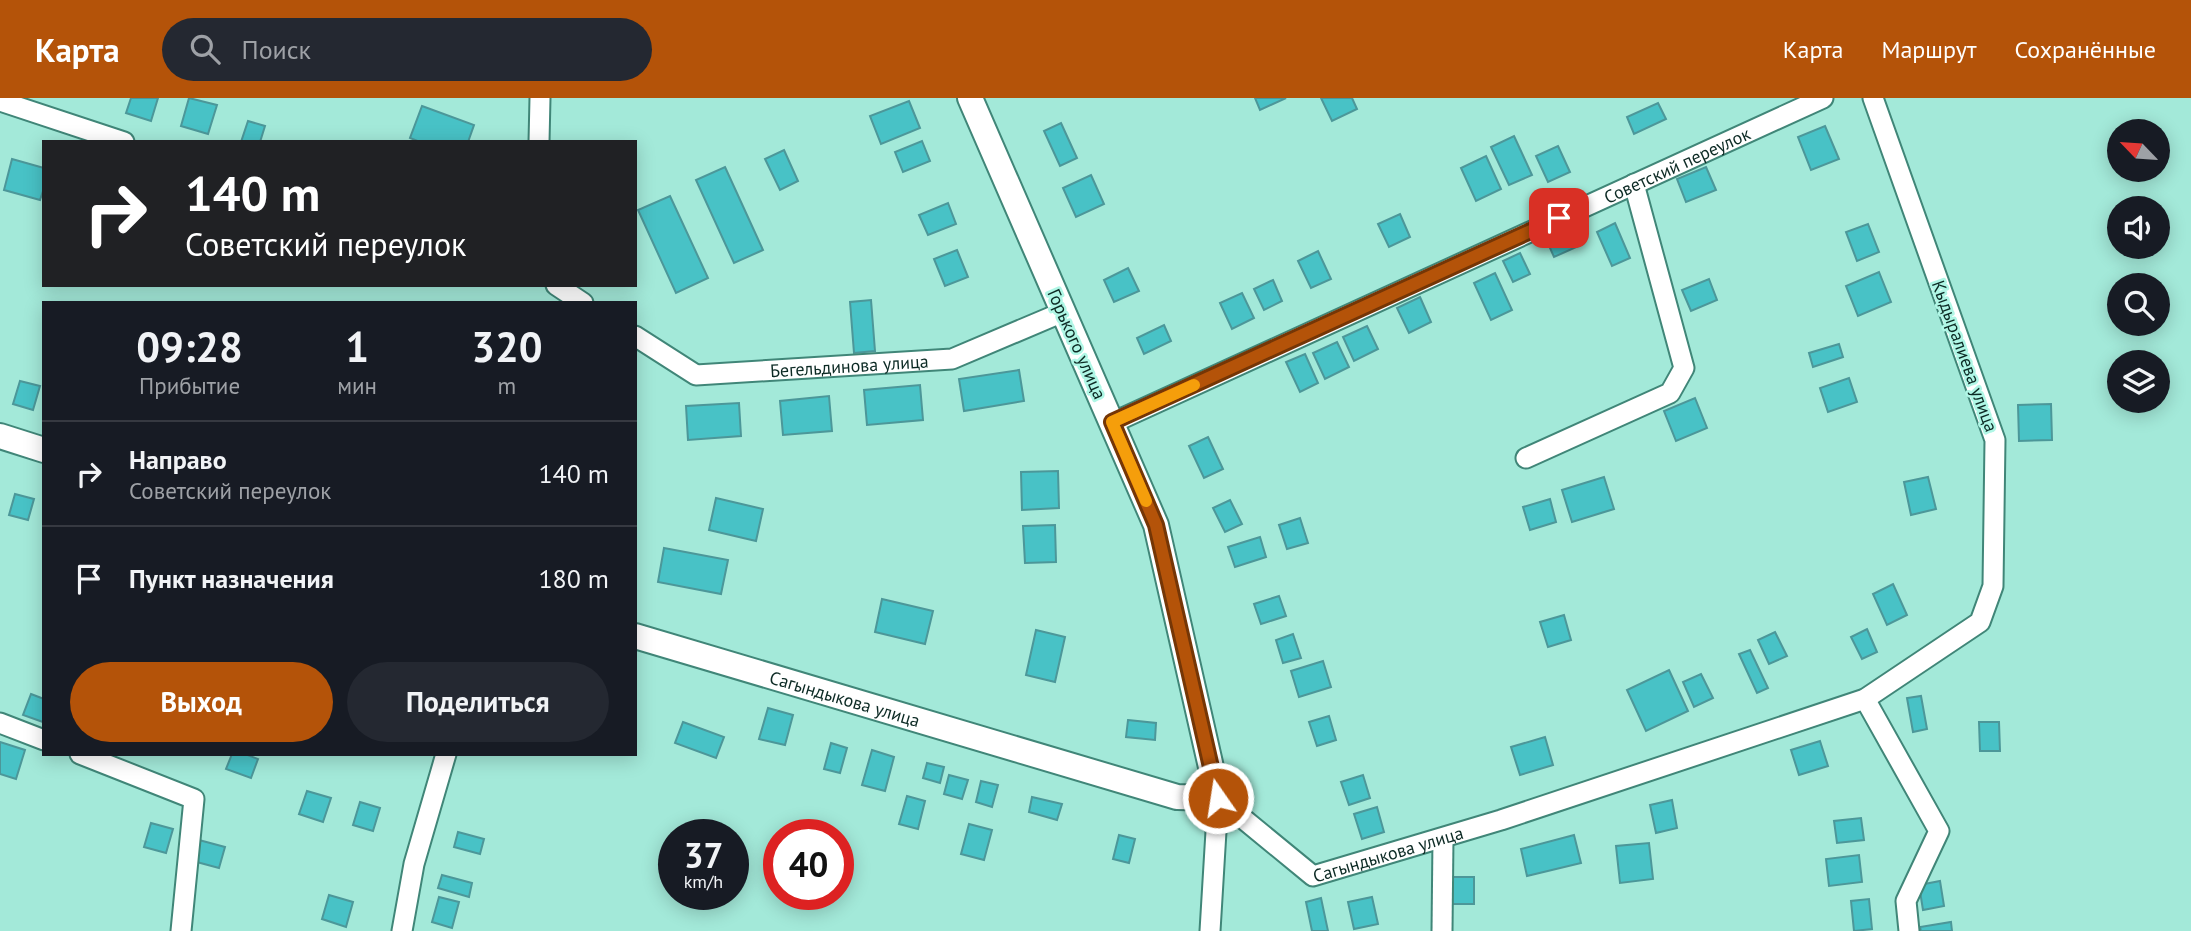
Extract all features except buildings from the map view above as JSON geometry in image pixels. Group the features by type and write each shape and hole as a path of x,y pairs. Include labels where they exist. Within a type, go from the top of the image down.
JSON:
{"street":[{"path":"539,140 540,98"},
{"name":"Горького улица","path":"970,98 1156,525 1218,798"},
{"name":"Советский переулок","path":"1112,422 1823,98"},
{"name":"Кыдыралиева улица","path":"1872,98 1995,440 1993,586 1980,622"},
{"path":"0,101 118,140"},
{"path":"1526,458 1670,393 1684,368 1634,184"},
{"path":"559,287 580,301"},
{"name":"Бегельдинова улица","path":"637,337 696,375 952,359 1063,312"},
{"path":"0,436 42,449"},
{"name":"Сагындыкова улица","path":"637,637 1177,797 1218,798 1313,876 1501,821 1865,699 1980,622"},
{"path":"1865,699 1938,831 1906,901 1909,931"},
{"path":"0,723 42,739"},
{"path":"85,756 194,799 181,931"},
{"path":"401,931 414,864 445,756"},
{"path":"1210,931 1218,798"},
{"path":"1442,931 1443,838"}],"slow traffic":[{"path":"1146,501 1112,422 1194,385"}],"route":[{"path":"1218,798 1156,525 1112,422 1559,218"}]}
